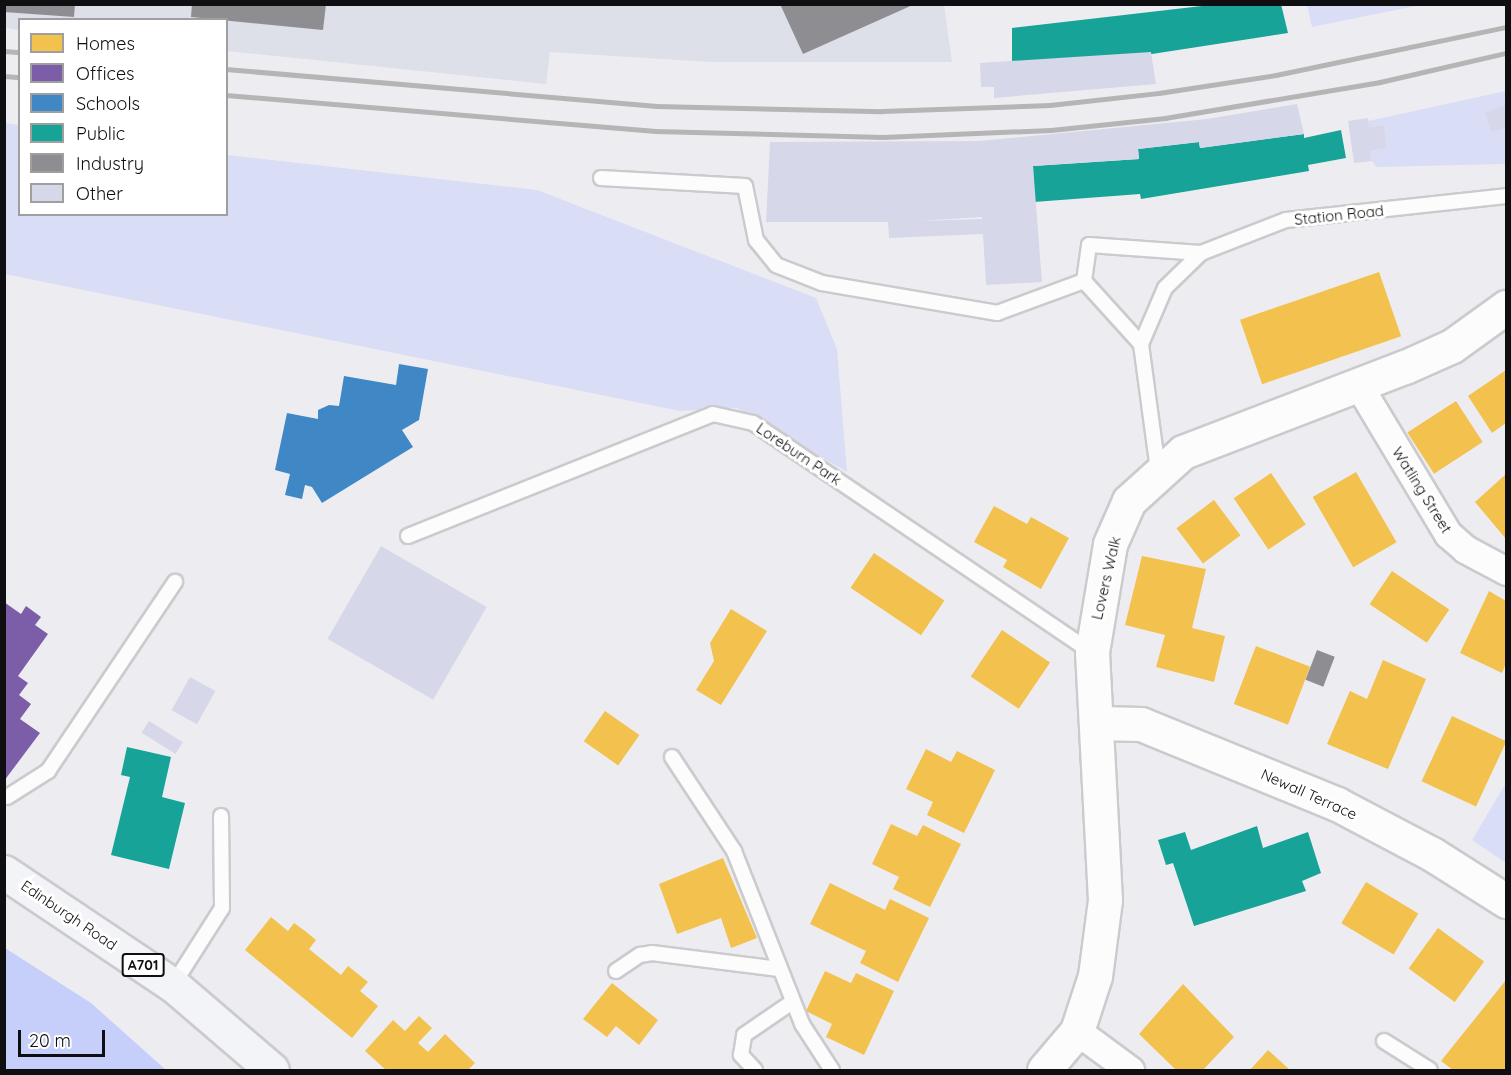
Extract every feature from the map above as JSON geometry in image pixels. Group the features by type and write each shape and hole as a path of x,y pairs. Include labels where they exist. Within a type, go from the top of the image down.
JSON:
{"main road":[{"name":"Edinburgh Road","path":"4,872 173,985 272,1071"}],"street":[{"name":"Lovers Walk","path":"1044,1071 1077,1031 1095,976 1105,900 1092,652 1110,544 1129,501 1183,452 1359,386 1452,346 1506,307"},
{"name":"Watling Street","path":"1359,386 1448,534 1465,549 1506,571"},
{"name":"Newall Terrace","path":"1097,723 1141,724 1337,804 1432,854 1506,901"},
{"path":"1077,1031 1130,1071"}],"lane":[{"path":"601,178 745,186 756,240 776,265 822,283 997,313 1084,281"},
{"name":"Station Road","path":"1141,344 1165,288 1201,253 1286,220 1506,196"},
{"path":"1084,281 1089,246 1201,253"},
{"path":"1084,281 1141,344 1159,472"},
{"name":"Loreburn Park","path":"408,536 713,414 753,423 1092,652"},
{"path":"6,798 48,771 175,582"},
{"path":"672,757 734,851 792,1002 832,1071"},
{"path":"173,985 222,908 221,816"},
{"path":"616,972 640,954 652,953 779,969"},
{"path":"755,1071 741,1055 744,1035 792,1002"},
{"path":"1384,1041 1430,1071"}],"shaded area":[{"path":"5,4 944,4 952,62 710,62 550,52 546,84 228,51 228,18 18,18 18,30 5,28"},
{"path":"1307,4 1420,5 1312,27"},
{"path":"1506,91 1506,164 1376,167 1372,161 1370,151 1387,148 1384,125 1369,127 1368,121"},
{"path":"5,123 18,125 18,216 228,216 228,155 537,190 816,298 837,349 847,472 737,408 680,411 5,274"},
{"path":"1506,783 1506,863 1472,840"}],"water":[{"path":"5,948 91,1003 166,1070 5,1070"}],"building: Homes":[{"path":"1379,272 1401,336 1262,384 1240,320"},
{"path":"1506,370 1506,423 1492,433 1468,396"},
{"path":"1456,401 1483,442 1434,474 1407,433"},
{"path":"1356,472 1396,542 1353,567 1313,497"},
{"path":"1271,473 1306,524 1268,550 1234,498"},
{"path":"1506,474 1506,539 1475,502"},
{"path":"1214,500 1240,535 1203,563 1176,528"},
{"path":"994,506 1027,524 1031,517 1069,538 1041,589 1003,567 1007,560 974,542"},
{"path":"874,553 944,601 921,635 851,588"},
{"path":"1142,556 1206,569 1192,628 1225,636 1214,682 1156,667 1165,635 1125,625"},
{"path":"1392,571 1449,610 1427,643 1370,604"},
{"path":"1489,591 1506,601 1506,663 1502,673 1460,653"},
{"path":"731,609 767,631 721,705 696,690 714,661 710,643"},
{"path":"1002,630 1050,662 1019,709 971,676"},
{"path":"1256,646 1310,667 1288,725 1234,704"},
{"path":"1383,660 1426,679 1388,769 1327,744 1350,691 1367,699"},
{"path":"605,711 639,735 618,765 584,741"},
{"path":"1452,716 1506,741 1476,807 1422,781"},
{"path":"926,749 951,762 957,751 995,770 964,833 927,815 933,802 906,789"},
{"path":"891,824 917,836 923,825 961,844 930,907 893,889 899,877 872,864"},
{"path":"723,858 757,938 731,948 721,918 677,934 659,884"},
{"path":"1366,882 1418,913 1394,955 1341,923"},
{"path":"830,883 885,910 890,899 929,918 898,982 860,963 866,951 810,924"},
{"path":"271,917 288,931 294,923 316,940 309,949 341,975 348,966 368,982 360,991 378,1006 352,1038 245,950"},
{"path":"1438,928 1484,962 1455,1002 1409,968"},
{"path":"825,971 851,983 856,973 894,991 864,1055 826,1037 832,1024 806,1011"},
{"path":"1506,980 1506,1070 1453,1070 1441,1061"},
{"path":"612,983 658,1020 639,1045 616,1026 607,1037 583,1019"},
{"path":"1183,984 1234,1037 1203,1070 1176,1070 1139,1034"},
{"path":"419,1016 432,1028 418,1043 428,1052 445,1034 475,1063 468,1070 386,1070 365,1051 393,1020 405,1031"},
{"path":"1268,1050 1290,1070 1250,1070"}],"building: Offices":[{"path":"4,602 21,614 26,606 41,617 35,625 48,634 18,676 28,683 19,695 31,704 20,719 40,733 4,781"}],"building: Schools":[{"path":"399,364 428,369 419,420 402,430 413,447 322,503 312,487 305,485 302,499 285,495 290,474 275,470 287,413 318,419 318,410 329,405 339,406 344,376 396,385"}],"building: Public":[{"path":"1219,4 1281,4 1288,33 1152,54 1012,63 1012,28"},
{"path":"1341,130 1346,158 1308,165 1309,171 1141,199 1140,194 1034,202 1033,166 1139,159 1138,149 1199,142 1200,148 1304,134 1304,138"},
{"path":"127,747 171,757 162,797 185,803 169,869 111,855 130,777 121,775"},
{"path":"1257,826 1263,848 1308,832 1321,873 1302,881 1306,891 1194,926 1173,863 1166,865 1158,840 1185,832 1191,850"}],"building: Industry":[{"path":"4,4 75,4 74,17 4,12"},
{"path":"192,4 326,4 323,30 228,21 228,18 191,17"},
{"path":"780,4 915,4 803,54"},
{"path":"1317,650 1335,657 1323,687 1306,680"}],"building: Other":[{"path":"1151,52 1156,84 994,98 994,87 981,87 980,63"},
{"path":"1297,104 1304,134 1200,148 1199,142 1138,149 1139,159 1033,166 1042,282 986,285 983,234 889,238 888,222 766,222 770,142 979,141 1207,119","holes":["982,217 982,219 919,221"]},
{"path":"1506,105 1506,127 1492,132 1485,113"},
{"path":"1368,118 1369,127 1384,125 1387,148 1370,151 1372,161 1354,163 1348,121"},
{"path":"381,546 487,607 433,700 328,639"},
{"path":"190,677 215,691 197,724 172,710"},
{"path":"149,721 183,742 176,754 142,733"}],"railway":[{"path":"228,69 656,106 882,111 1050,105 1159,93 1276,75 1506,27"},
{"path":"4,51 18,52"},
{"path":"228,95 655,131 883,137 1051,130 1165,118 1380,82 1506,53"},
{"path":"4,76 18,77"}]}
